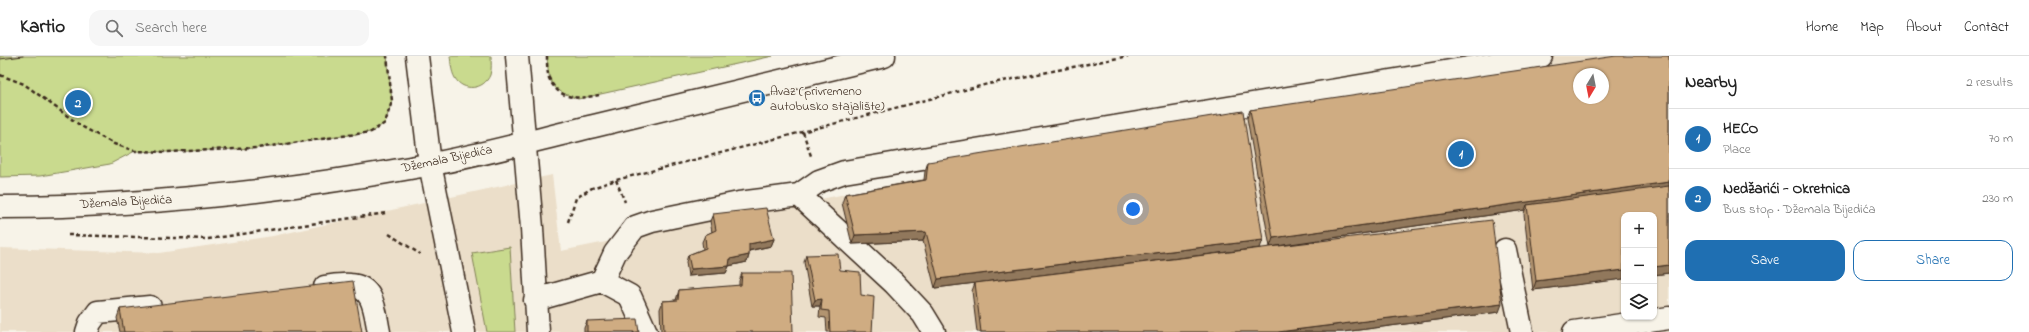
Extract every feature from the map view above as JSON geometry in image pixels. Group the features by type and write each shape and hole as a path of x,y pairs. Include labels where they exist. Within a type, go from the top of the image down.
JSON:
{"main road":[{"path":"417,56 430,164 464,332"},
{"path":"518,56 526,142 538,332"},
{"name":"Džemala Bijedića","path":"0,207 103,205 171,200 262,189 430,164 884,56"},
{"path":"602,281 615,253 635,227 652,221 739,203 799,194 818,181 844,172 1542,56"},
{"path":"799,194 894,283 923,314 934,332"},
{"path":"1505,250 1522,332"},
{"path":"535,300 602,281 630,296 646,332"},
{"path":"304,290 352,284 364,289 372,298 379,332"},
{"path":"87,332 90,323 98,312 169,304"},
{"path":"1574,332 1669,318"}],"path":[{"path":"0,75 24,84 81,126 114,144 135,150 167,152 250,148 371,132 385,123 392,101 386,56"},
{"path":"547,56 549,78 559,92 578,99 599,95"},
{"path":"568,222 576,198 592,188 616,180 988,84 1128,56"},
{"path":"62,235 208,239 386,213"},
{"path":"389,234 420,254"}],"shaded area":[{"path":"1535,56 1669,56 1669,332 0,332 0,248 159,253 273,236 552,175 561,251"}],"green space":[{"path":"0,56 387,56 392,101 385,123 371,132 257,148 167,152 135,151 110,164 40,176 0,177"},
{"path":"450,56 491,56 490,75 483,84 473,87 463,86 455,78 451,67"},
{"path":"547,56 773,56 578,99 556,89 553,85 550,80"},
{"path":"510,247 515,332 487,332 472,253"}],"building":[{"path":"1616,56 1669,56 1669,182 1273,238 1250,110"},
{"path":"1243,111 1263,240 938,279 926,232 855,235 845,194 926,180 928,162"},
{"path":"1669,186 1669,265 1657,267 1657,212 1621,212 1621,270 1536,281 1527,205"},
{"path":"766,208 774,239 749,244 749,255 730,259 729,266 691,269 688,255 706,248 705,235 716,230 713,214"},
{"path":"1492,220 1502,304 1278,332 981,332 975,283"},
{"path":"838,254 840,270 860,272 861,295 874,297 872,332 830,332 829,311 821,310 822,299 815,300 806,255"},
{"path":"742,273 791,273 793,332 664,332 663,301 678,300 679,290 741,285"},
{"path":"353,281 362,332 124,332 120,309"},
{"path":"637,319 639,332 587,332 587,321"}],"tram line":[{"path":"0,59 23,56"}],"place":[{"name":"Avaz (privremeno autobusko stajalište)","path":"757,98"},
{"name":"Nedžarići - Okretnica","path":"78,103"},
{"name":"HECO","path":"1461,154"}]}
